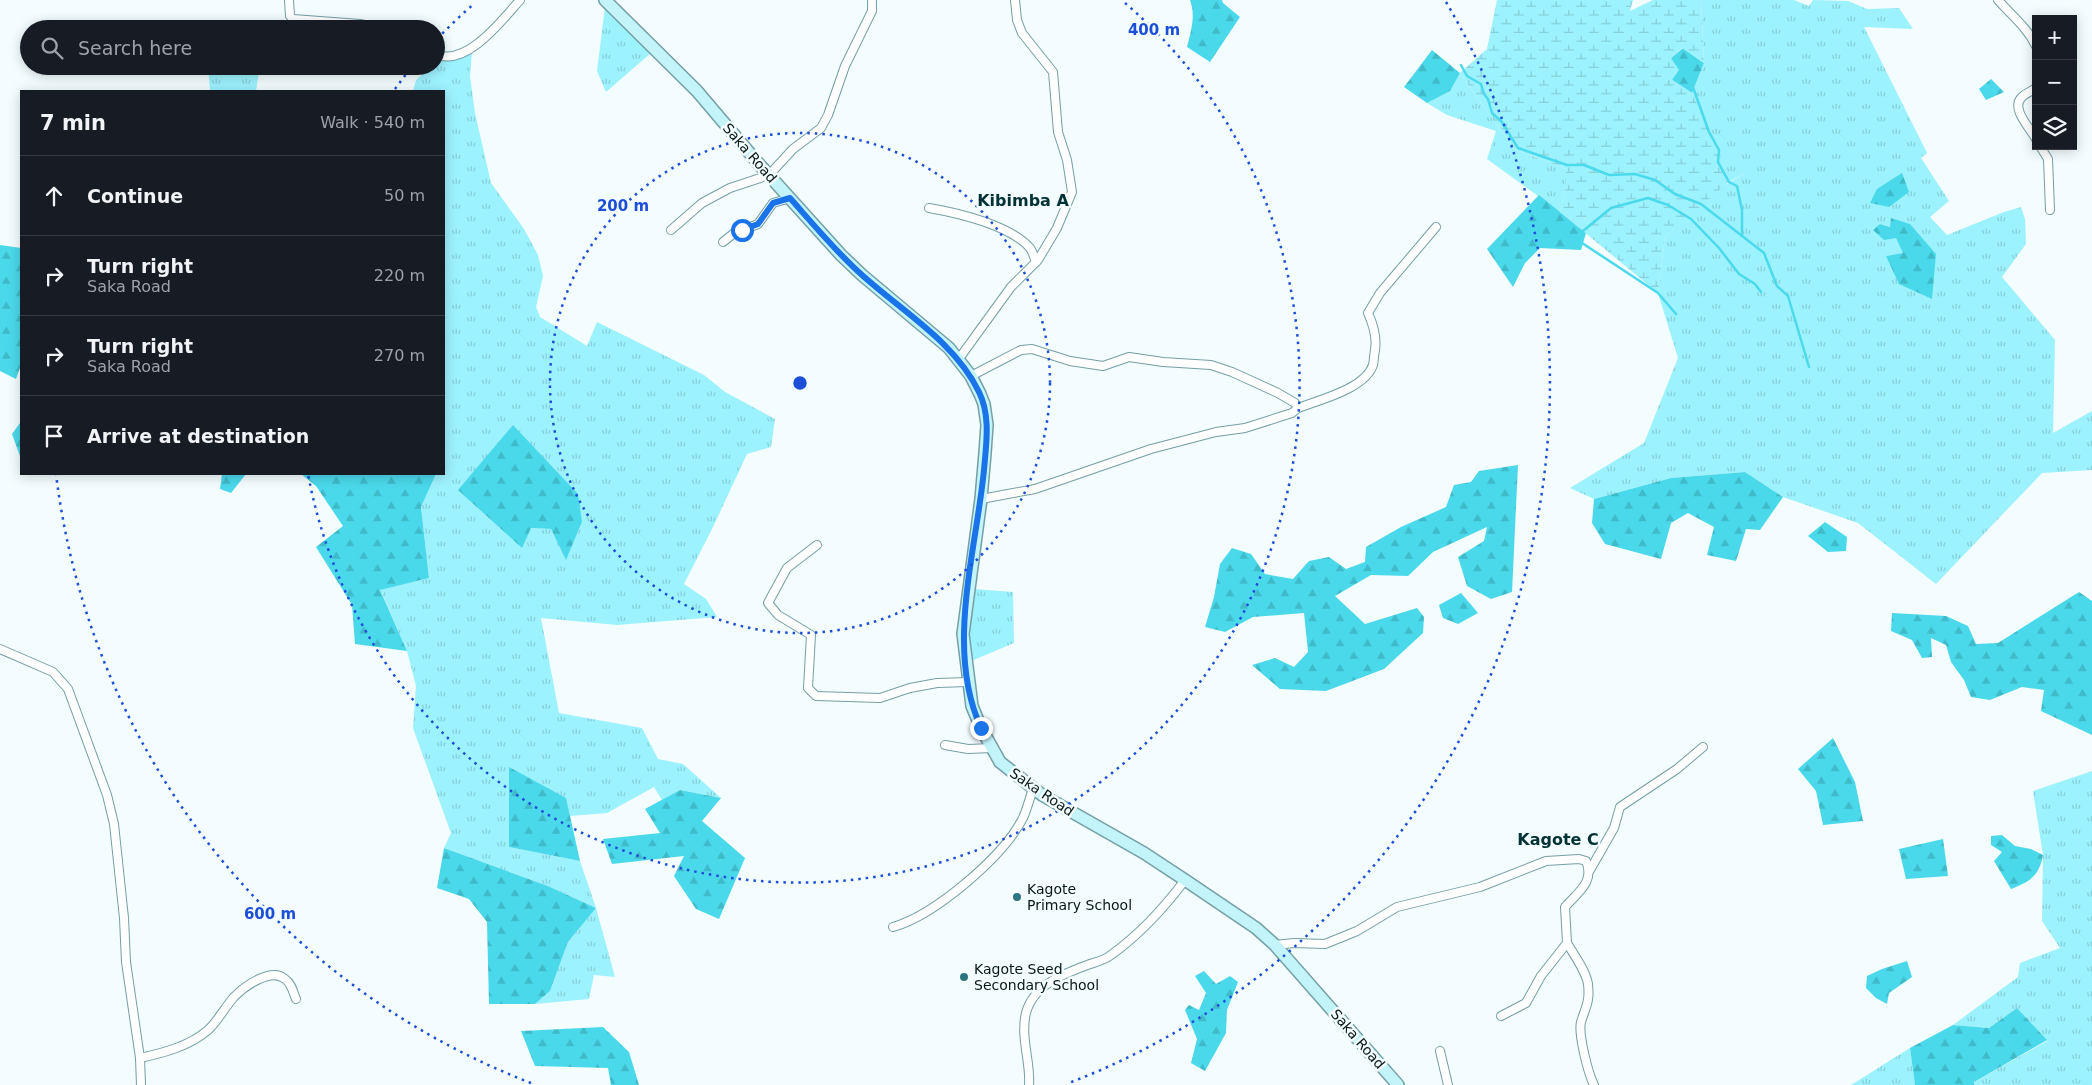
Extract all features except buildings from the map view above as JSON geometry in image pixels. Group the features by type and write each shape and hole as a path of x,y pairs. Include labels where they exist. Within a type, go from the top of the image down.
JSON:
{"main road":[{"name":"Saka Road","path":"605,0 697,91 769,175 855,268 941,341 971,376 984,404 987,425 981,499 963,634 968,682 974,714 1000,762 1042,795 1144,853 1256,928 1275,945 1398,1085"}],"street":[{"path":"289,0 290,16 293,20"},
{"path":"445,56 471,50 499,24 520,0"},
{"path":"671,230 702,203 730,188 769,175 793,149 821,128 828,116 845,66 872,12 872,0"},
{"path":"958,360 1011,287 1036,262 1057,228 1072,192 1067,160 1058,132 1053,72 1022,33 1017,20 1015,0"},
{"path":"1998,0 2016,17 2032,37"},
{"path":"2032,91 2022,97 2018,104 2019,113 2032,133"},
{"path":"2042,150 2048,159 2050,210"},
{"path":"723,242 733,234 758,224 773,203 790,198"},
{"path":"929,208 978,219 1004,230 1030,249 1036,262"},
{"path":"981,499 1035,489 1151,449 1216,432 1245,428 1292,413 1298,408 1350,388 1365,376 1373,366 1376,344 1374,328 1368,313 1380,294 1436,227"},
{"path":"971,376 1021,350 1032,349 1070,362 1103,366 1129,356 1162,362 1211,365 1232,372 1278,393 1295,403 1298,408"},
{"path":"817,545 787,568 768,603 778,615 811,635 808,688 816,696 880,698 910,688 968,682"},
{"path":"0,650 53,672 68,689 107,795 114,824 124,918 126,962 140,1058 141,1085"},
{"path":"945,745 968,749 992,748"},
{"path":"1594,1085 1580,1037 1581,1021 1587,1008 1588,982 1567,943 1565,907 1589,881 1590,870 1614,828 1620,807 1677,770 1703,747"},
{"path":"893,927 907,923 937,906 1000,850 1023,818 1033,788"},
{"path":"1275,945 1294,943 1325,944 1358,931 1397,906 1480,887 1546,861 1579,859 1586,861 1590,870"},
{"path":"1028,1085 1024,1045 1026,1014 1032,999 1047,984 1109,956 1166,906 1185,880"},
{"path":"1501,1016 1526,1003 1540,976 1567,943"},
{"path":"140,1058 167,1052 207,1030 236,996 262,978 274,975 285,979 290,984 296,999"},
{"path":"1440,1051 1448,1085"}],"green space":[{"path":"1190,0 1222,0 1240,17 1210,62 1187,47 1193,18"},
{"path":"1497,0 1633,0 1630,11 1653,0 1701,0 1704,63 1682,48 1671,58 1679,70 1672,80 1692,93 1719,150 1729,182 1665,237 1658,293 1560,212 1566,186 1566,169 1514,149 1460,73 1487,49"},
{"path":"1701,0 1794,0 1809,6 1813,0 1848,1 1867,9 1899,8 1913,29 1864,27 1927,153 1921,158 1949,201 1930,217 1947,235 2021,207 2025,219 2026,244 2002,277 2055,340 2053,433 2092,411 2092,470 2042,473 1936,584 1858,523 1783,497 1745,472 1671,478 1594,499 1570,488 1644,443 1678,358 1658,293 1665,237 1722,187 1749,171 1729,182 1692,93 1704,63","holes":["1891,218 1932,299 1887,256 1904,253 1896,238 1880,224 1891,227"]},
{"path":"605,7 651,53 606,92 597,71"},
{"path":"1683,48 1704,63 1692,93 1672,80 1671,58"},
{"path":"1432,50 1460,73 1450,91 1427,103 1404,87"},
{"path":"472,52 470,76 475,113 491,183 524,229 538,255 543,276 536,307 540,317 587,346 597,322 704,375 725,392 775,419 771,447 747,454 684,584 706,599 717,617 617,625 541,618 559,713 642,728 658,759 683,764 721,798 680,790 662,800 654,787 607,813 570,816 565,798 509,847 580,861 596,908 548,886 444,848 451,833 413,728 416,686 407,651 380,589 429,578 421,507 436,475 445,475 445,90 413,90 416,80 422,75 445,75 445,59 456,59","holes":["582,522 566,559 551,529 531,528"]},
{"path":"1460,73 1514,149 1566,169 1566,186 1560,212 1487,159 1496,131 1447,115 1427,103 1449,91"},
{"path":"209,75 259,75 256,90 210,90"},
{"path":"1991,79 2004,92 1986,100 1979,89"},
{"path":"1902,173 1909,192 1889,207 1870,203 1877,189"},
{"path":"1539,195 1586,233 1581,250 1540,248 1525,263 1513,287 1487,249"},
{"path":"1891,218 1910,224 1936,254 1932,299 1899,284 1886,256 1903,253 1896,238 1884,240 1873,230 1880,224 1890,227"},
{"path":"0,245 20,248 20,368 16,379 0,371"},
{"path":"20,423 20,456 12,434"},
{"path":"513,425 578,494 582,522 566,560 551,529 531,528 522,548 458,490"},
{"path":"1518,465 1512,592 1491,599 1467,586 1458,557 1484,541 1487,527 1433,552 1408,576 1371,575 1335,596 1365,624 1417,608 1424,617 1423,633 1384,669 1326,691 1280,689 1252,665 1275,658 1294,667 1308,652 1304,613 1253,617 1225,632 1205,627 1214,597 1220,564 1232,548 1251,554 1265,574 1293,579 1309,561 1329,557 1346,569 1365,562 1366,547 1401,527 1446,507 1454,485 1471,482 1479,471"},
{"path":"1745,472 1783,497 1760,530 1746,529 1736,561 1707,555 1714,527 1688,513 1671,523 1661,559 1605,544 1592,523 1594,499 1671,478"},
{"path":"222,475 245,475 231,493 220,489"},
{"path":"302,475 436,475 421,507 429,578 380,590 407,651 355,644 352,605 316,547 343,526 316,486"},
{"path":"1825,522 1847,537 1846,551 1828,552 1808,536"},
{"path":"974,589 1013,592 1014,643 971,661 968,637"},
{"path":"2079,592 2092,601 2092,735 2041,711 2044,690 2022,687 1990,700 1971,697 1964,680 1951,662 1946,645 1931,638 1932,657 1922,658 1912,640 1891,631 1892,613 1946,616 1968,626 1976,644 1998,643"},
{"path":"1461,593 1478,613 1458,624 1443,618 1439,605"},
{"path":"1833,738 1855,782 1863,821 1823,825 1816,791 1798,769"},
{"path":"509,767 566,798 580,861 509,847"},
{"path":"2092,771 2092,1085 1974,1085 1974,1082 2047,1041 2017,1008 1989,1028 1953,1025 2018,977 2020,963 2060,948 2042,921 2043,855 2033,791"},
{"path":"680,790 721,798 702,821 745,858 719,919 696,909 674,876 684,856 612,864 603,839 660,833 645,809"},
{"path":"2002,835 2015,846 2031,849 2043,855 2039,868 2033,877 2011,889 1994,861 2002,852 1991,845 1991,836"},
{"path":"1943,839 1948,876 1906,879 1899,849"},
{"path":"444,848 548,886 596,908 568,942 550,991 535,1004 489,1004 487,922 469,899 437,888"},
{"path":"596,908 615,977 594,975 589,999 535,1004 550,991 568,942"},
{"path":"1907,961 1912,977 1889,993 1887,1004 1876,998 1866,988 1867,976"},
{"path":"1204,971 1216,984 1230,976 1238,982 1227,1010 1226,1033 1205,1071 1191,1063 1197,1039 1185,1010 1189,1005 1199,1010 1206,993 1195,976"},
{"path":"2017,1008 2047,1040 1974,1082 1974,1085 1915,1085 1910,1048 1953,1025 1989,1028"},
{"path":"603,1027 629,1052 639,1085 611,1085 608,1068 535,1066 521,1031"},
{"path":"1910,1048 1915,1085 1851,1085"}],"waterway":[{"path":"1461,65 1467,76 1481,84 1492,113 1501,121 1518,148 1567,165 1584,165 1609,175 1635,174 1655,180 1675,194 1701,204 1764,253 1777,286 1788,296 1809,367"},
{"path":"1690,79 1709,132 1719,150 1718,162 1729,182 1737,186 1742,210 1742,236"},
{"path":"1583,231 1611,208 1648,198 1668,205 1691,219 1719,248 1739,274 1755,284 1761,292"},
{"path":"1579,241 1658,293 1676,314"}],"place":[{"name":"Kagote Primary School","path":"1017,897"},
{"name":"Kagote Seed Secondary School","path":"964,977"}],"district":[{"name":"Kibimba A","path":"1023,200"},
{"name":"Kagote C","path":"1558,839"}],"route":[{"path":"742,230 758,224 773,203 790,198 841,255 862,275 949,348 971,376 980,394 984,404 987,425 981,499 963,634 972,706 981,728"}]}
